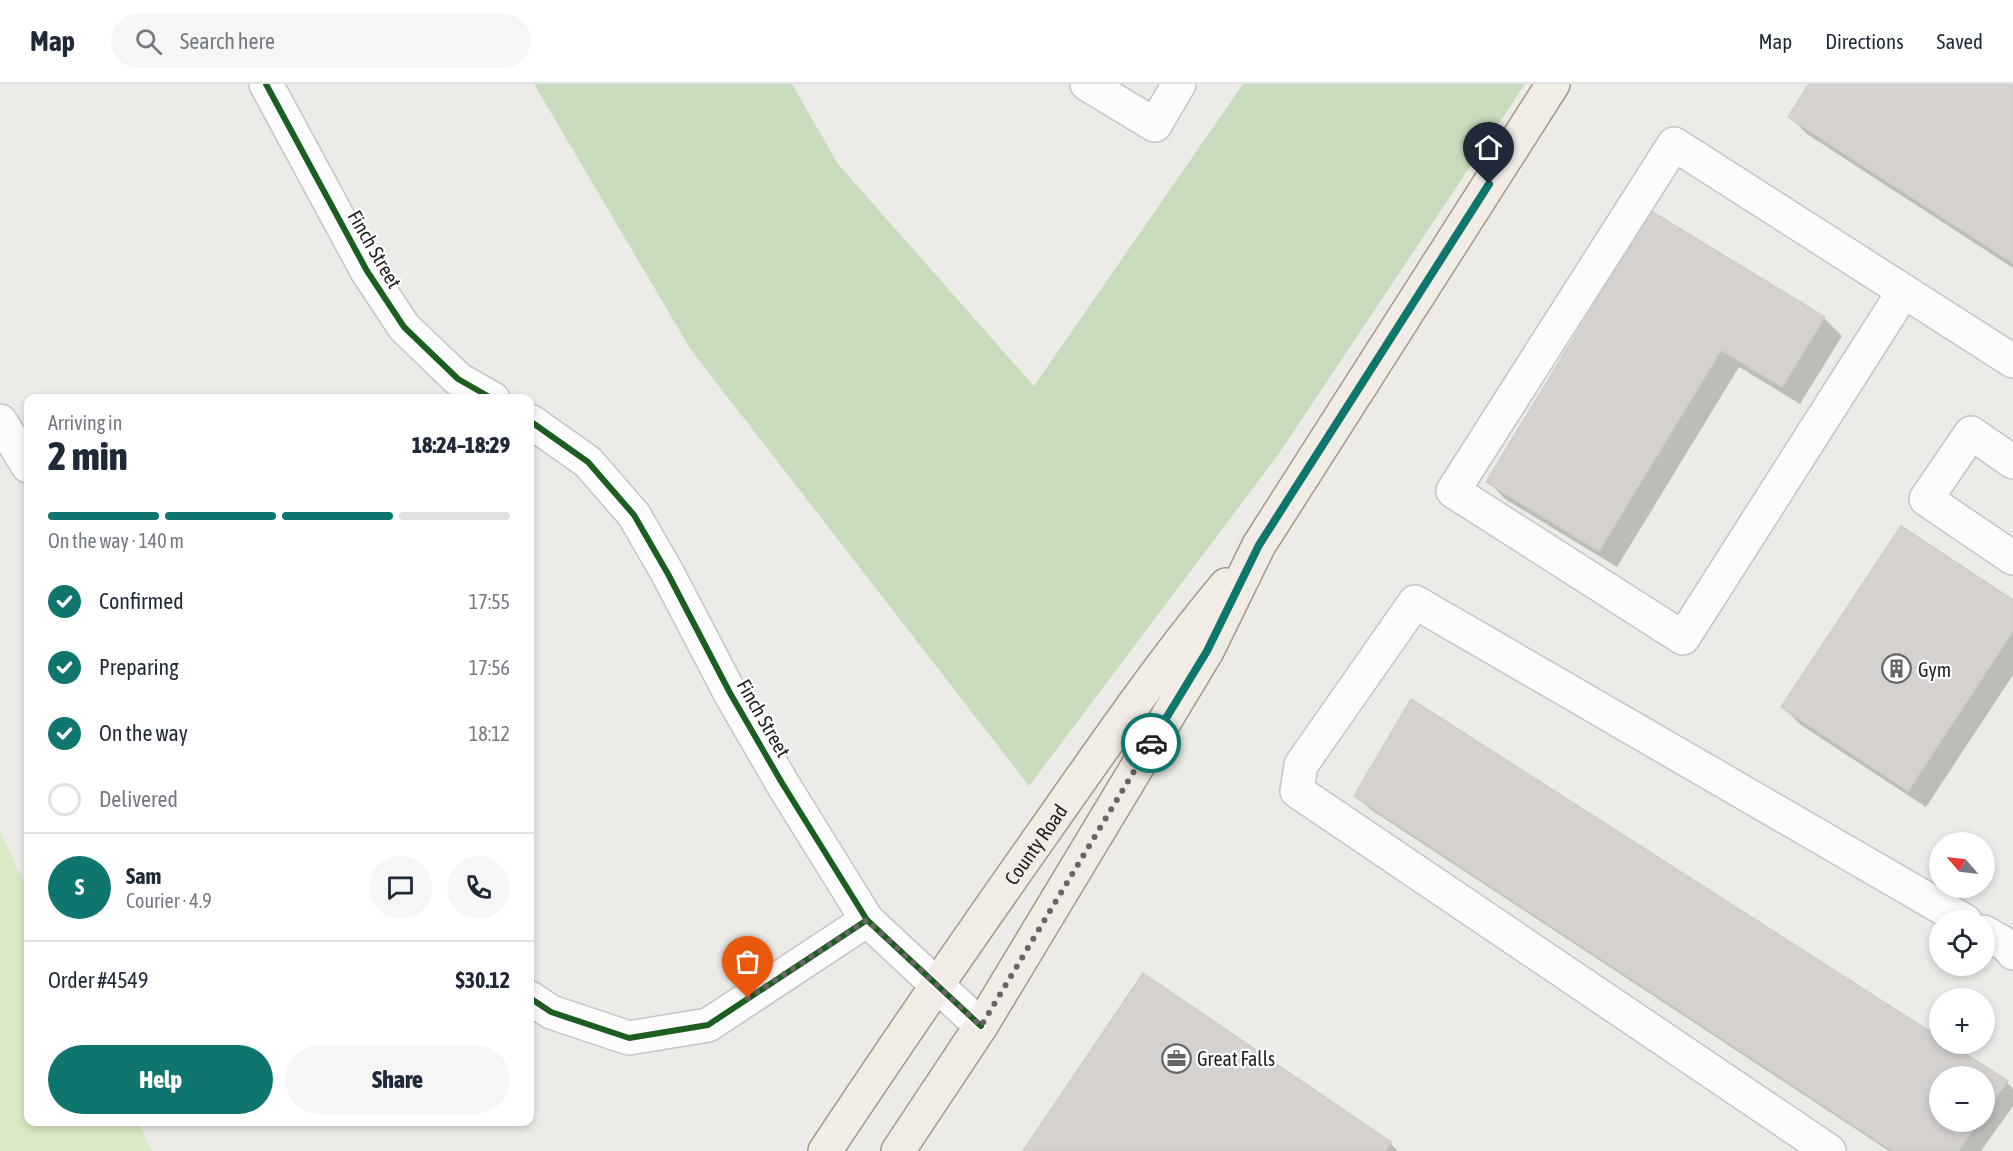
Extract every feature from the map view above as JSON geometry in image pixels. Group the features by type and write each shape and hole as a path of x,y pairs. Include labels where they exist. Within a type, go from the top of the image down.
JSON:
{"main road":[{"name":"County Road","path":"898,1151 981,1026 1207,651 1259,545 1553,84"},
{"name":"County Road","path":"825,1151 937,985 1184,635 1259,545"}],"street":[{"name":"Finch Street","path":"266,84 367,272 404,327 458,379 484,394"},
{"path":"1087,84 1155,125 1179,84"},
{"path":"1904,291 1683,638 1453,491 1674,144 1904,291 2013,361"},
{"path":"0,421 24,460"},
{"name":"Finch Street","path":"534,424 588,462 634,515 668,574 730,693 782,783 867,920 981,1026"},
{"path":"2013,462 1971,433 1926,499 2013,558"},
{"path":"1829,1151 1297,791 1302,765 1415,602 1946,910"},
{"path":"534,1001 551,1012 628,1038 708,1025 867,920"},
{"path":"1995,938 2008,946 2013,953"}],"green space":[{"path":"534,84 792,84 838,164 1034,386 1243,84 1525,84 1278,455 1029,786 691,350"},
{"path":"0,831 24,882 24,1126 140,1126 152,1151 0,1151"}],"building":[{"path":"1809,84 2013,84 2013,263 1788,117"},
{"path":"1651,211 1825,317 1782,387 1721,350 1599,551 1486,482"},
{"name":"Gym","path":"1901,526 2013,600 2013,631 1908,791 1781,707"},
{"path":"1411,699 1929,1031 1929,1054 1966,1054 1984,1066 1929,1066 1929,1132 1972,1132 1958,1151 1893,1151 1354,796"},
{"name":"Great Falls","path":"1143,973 1391,1142 1385,1151 1023,1151"},
{"path":"1995,1073 2008,1081 1995,1099"}],"cycle path":[{"path":"266,84 367,271 404,327 458,379 484,394"},
{"path":"534,424 588,462 634,515 668,574 730,693 782,783 867,920 981,1026"},
{"path":"534,1001 551,1012 629,1038 708,1025 867,920"}],"way so far":[{"path":"748,998 867,920 981,1026 1151,743"}],"place":[{"name":"Gym","path":"1897,669"},
{"name":"Great Falls","path":"1176,1058"}],"route":[{"path":"1151,743 1207,651 1259,545 1489,184"}]}
